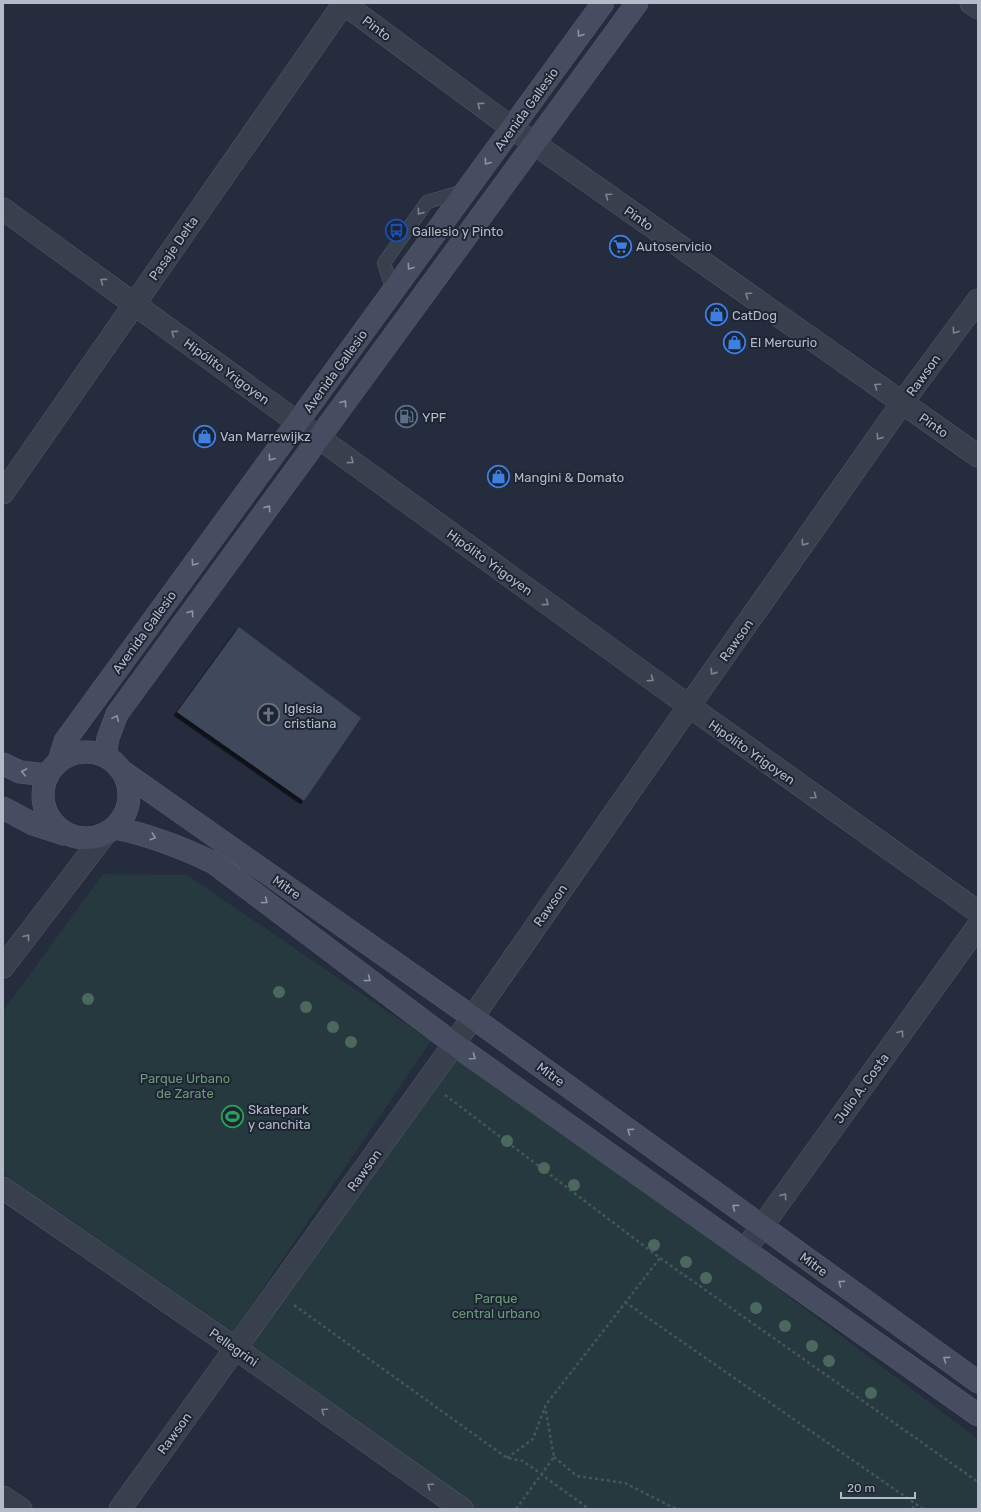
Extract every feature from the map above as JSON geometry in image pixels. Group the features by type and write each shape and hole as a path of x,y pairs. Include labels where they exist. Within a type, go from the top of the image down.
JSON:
{"main road":[{"name":"Avenida Gallesio","path":"53,768 65,741 603,3"},
{"name":"Avenida Gallesio","path":"105,756 108,738 117,714 637,3"},
{"path":"3,808 33,824 68,835 87,839 110,831 123,819 128,807 130,795 128,782 122,771 105,756 93,752 81,751 69,755 53,768 42,792 45,810 54,825 68,835"},
{"path":"3,764 20,772 53,768"},
{"name":"Mitre","path":"122,771 472,1017 978,1382"},
{"name":"Mitre","path":"110,831 142,833 174,844 214,862 454,1044 978,1415"}],"street":[{"name":"Pinto","path":"344,3 534,144 978,456"},
{"name":"Pasaje Delta","path":"3,493 344,3"},
{"path":"971,3 978,8"},
{"name":"Hipólito Yrigoyen","path":"3,209 688,706 978,912"},
{"name":"Rawson","path":"120,1509 454,1044 688,706 902,403 978,300"},
{"path":"3,967 110,831"},
{"name":"Julio A. Costa","path":"745,1250 978,926"},
{"name":"Pellegrini","path":"3,1188 235,1348 462,1509"},
{"path":"3,1497 21,1509"}],"path":[{"path":"427,1082 660,1258 978,1482"},
{"path":"507,1458 533,1439 545,1406 660,1258"},
{"path":"276,1292 507,1458 523,1461 588,1509"},
{"path":"625,1302 923,1509"},
{"path":"545,1406 554,1457 577,1476 625,1482 676,1509"},
{"path":"516,1509 554,1457"},
{"path":"912,1509 916,1504"}],"green space":[{"name":"Skatepark y canchita","path":"103,874 187,875 431,1041 233,1332 3,1173 3,1011"},
{"name":"Parque central urbano","path":"454,1044 978,1439 978,1509 467,1509 235,1348"}],"building":[{"name":"Iglesia cristiana","path":"239,627 361,718 304,801 177,712"}],"place":[{"name":"Gallesio y Pinto","path":"397,231"},
{"name":"Autoservicio","path":"620,246"},
{"name":"CatDog","path":"717,315"},
{"name":"El Mercurio","path":"735,342"},
{"name":"YPF","path":"406,417"},
{"name":"Van Marrewijkz","path":"205,436"},
{"name":"Mangini & Domato","path":"498,477"},
{"name":"Iglesia cristiana","path":"269,715"},
{"name":"Skatepark y canchita","path":"233,1116"}],"park label":[{"name":"Parque Urbano de Zarate","path":"185,1086"}]}
